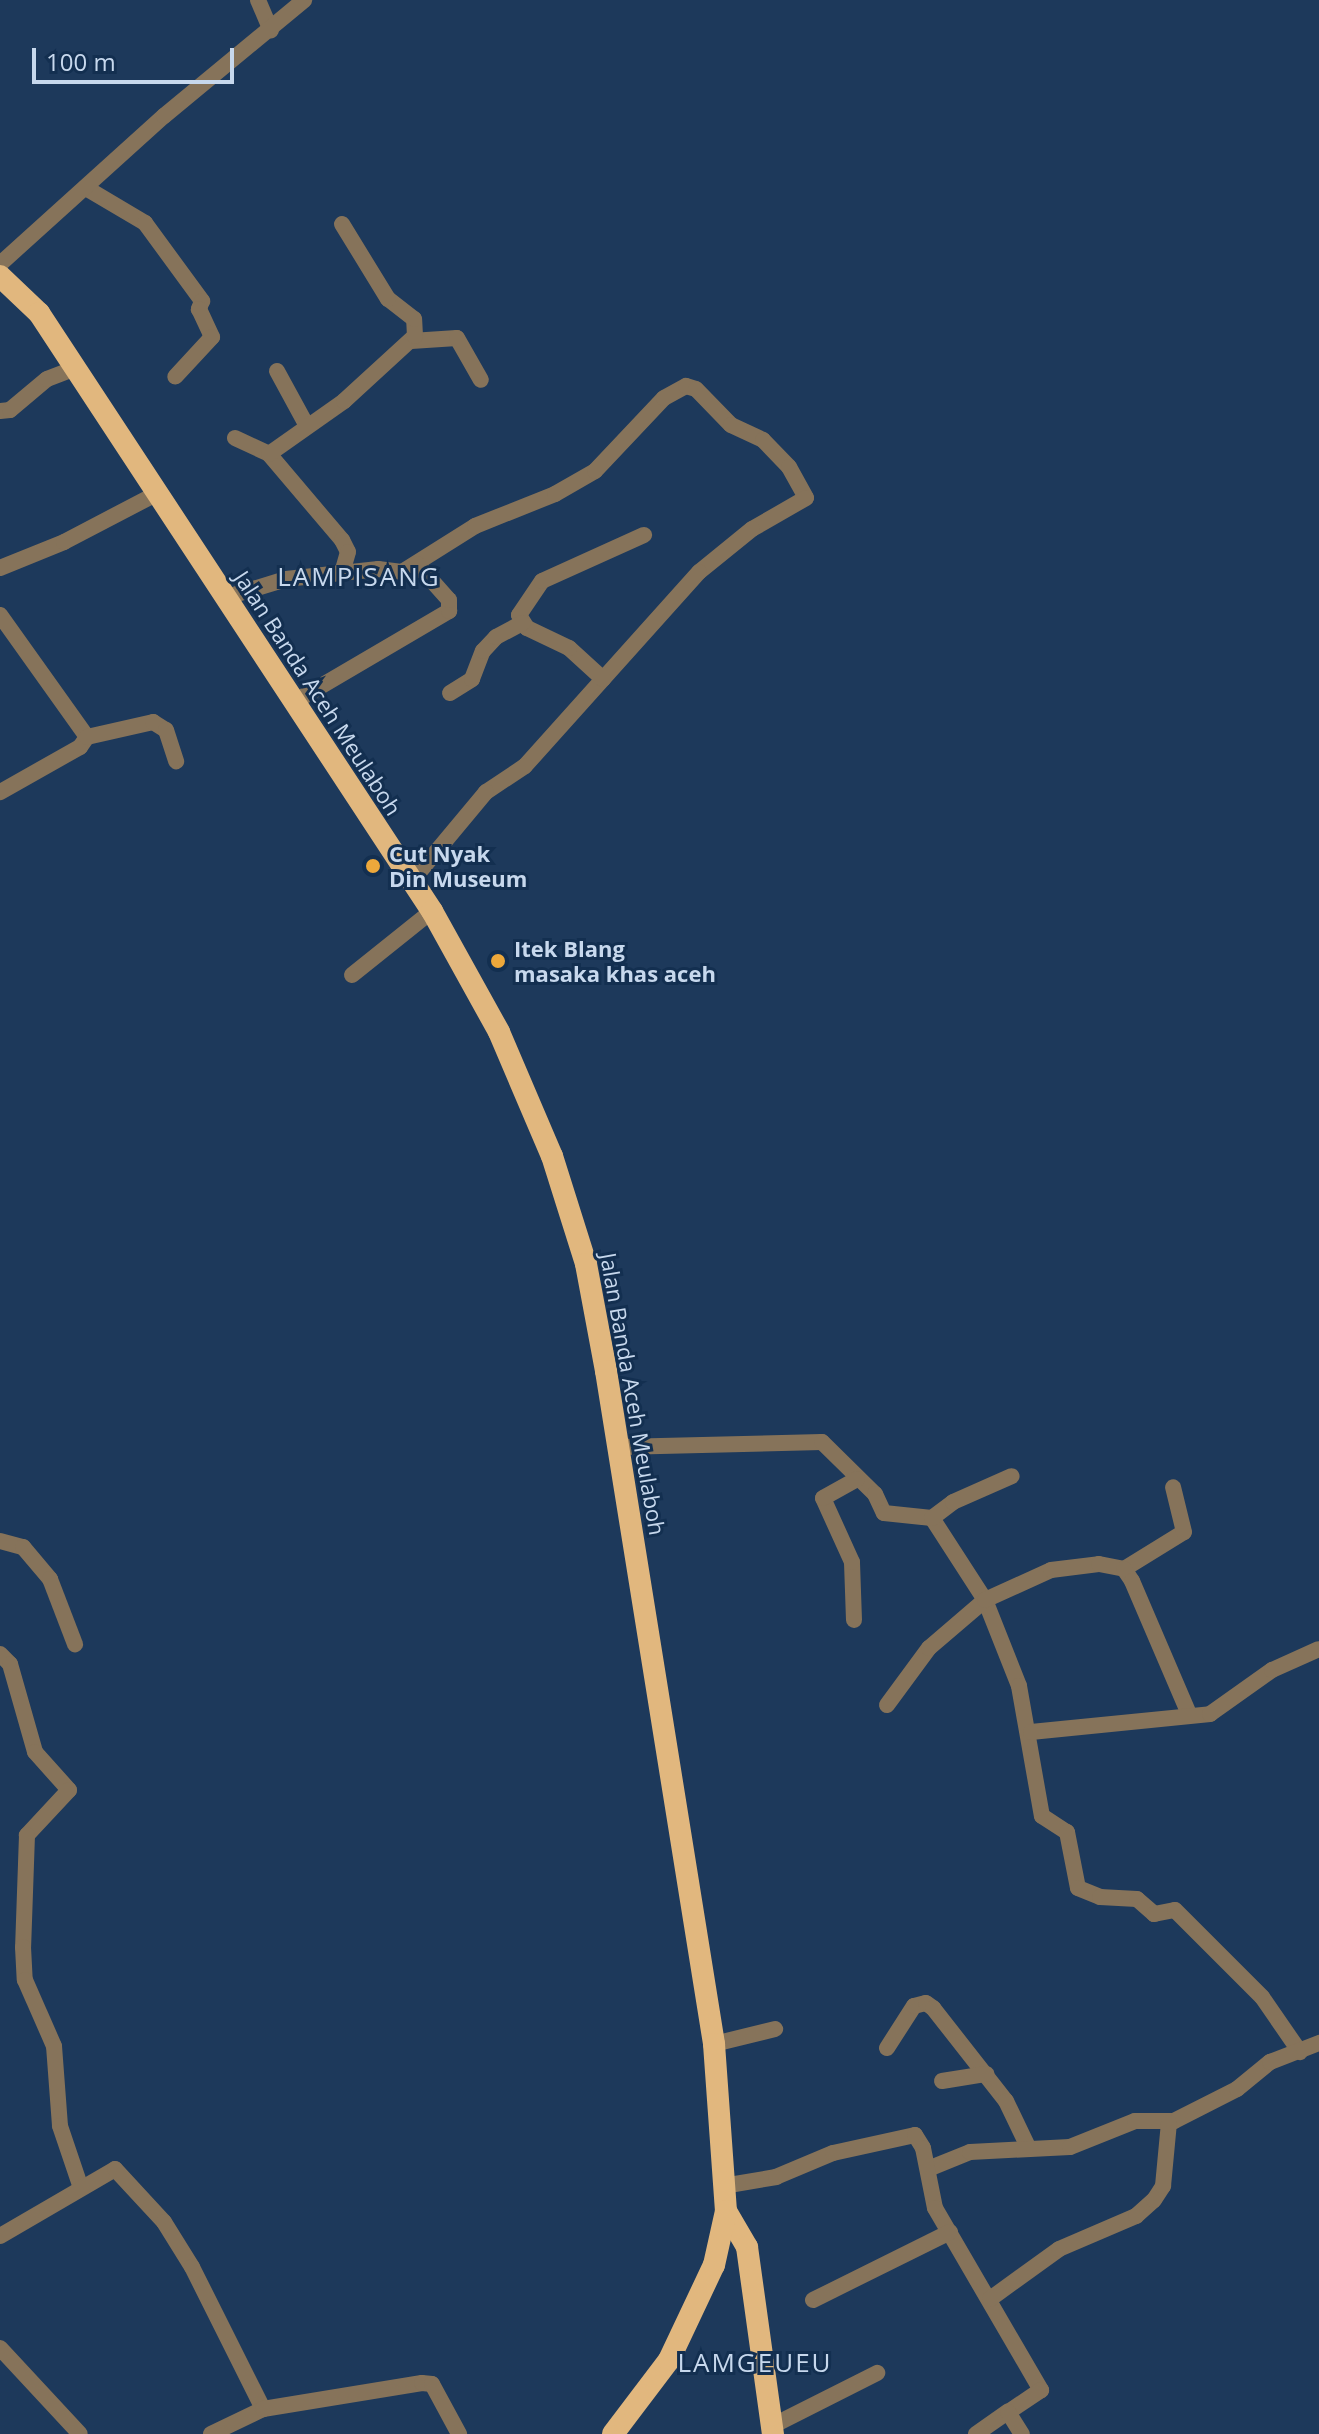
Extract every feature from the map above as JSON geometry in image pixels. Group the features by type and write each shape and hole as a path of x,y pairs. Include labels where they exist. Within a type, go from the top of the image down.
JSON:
{"highway":[{"name":"Jalan Banda Aceh Meulaboh","path":"0,276 39,313 432,911 499,1032 552,1156 586,1264 619,1447 714,2044 726,2211 747,2247 773,2430"},
{"path":"613,2434 669,2360 714,2265 726,2211"}],"street":[{"path":"258,0 271,30"},
{"path":"0,264 164,116 304,0"},
{"path":"86,188 145,223 202,301 199,309 212,337 175,377"},
{"path":"269,454 344,401 411,341 417,330 414,319 388,299 342,224"},
{"path":"411,341 457,338 481,380"},
{"path":"0,411 10,410 37,386 75,368"},
{"path":"277,371 307,426"},
{"path":"224,598 286,579 378,569 394,574 417,564 475,526 555,494 595,471 664,398 680,387 696,389 731,425 778,452 806,498 722,552 525,766 486,792 411,882"},
{"path":"235,438 269,454 346,545 342,573"},
{"path":"0,568 64,542 156,494"},
{"path":"603,679 569,648 522,623 519,615 542,581 644,535"},
{"path":"294,702 446,614 451,604 417,564"},
{"path":"0,615 87,737"},
{"path":"450,693 472,679 483,651 496,637 522,623"},
{"path":"0,792 80,747 87,737 153,722 166,730 176,761"},
{"path":"352,975 432,911"},
{"path":"619,1447 822,1442 888,1516 932,1518 953,1502 1012,1476"},
{"path":"854,1620 852,1562 823,1498 857,1479"},
{"path":"887,1705 929,1648 985,1600 1065,1566 1124,1569 1184,1532 1173,1487"},
{"path":"932,1518 985,1600 1019,1686 1031,1732 1042,1816 1067,1832 1081,1892 1137,1899 1154,1914 1175,1910 1262,1997 1300,2052"},
{"path":"0,1541 23,1547 50,1579 75,1644"},
{"path":"1124,1569 1149,1610 1189,1714"},
{"path":"1031,1732 1216,1712 1272,1670 1319,1649"},
{"path":"0,1654 10,1664 35,1752 69,1790 27,1835 23,1947 25,1980 54,2046 60,2126 80,2185"},
{"path":"887,2048 914,2006 926,2003 986,2074 1029,2149"},
{"path":"714,2044 775,2029"},
{"path":"928,2169 970,2152 1075,2146 1135,2121 1169,2123 1226,2096 1270,2062 1319,2043"},
{"path":"942,2081 986,2074"},
{"path":"990,2299 1059,2249 1136,2216 1154,2200 1163,2186 1169,2123"},
{"path":"723,2186 776,2177 833,2153 909,2134 919,2139 928,2169 932,2200 1041,2390 976,2434"},
{"path":"0,2236 80,2185 115,2169 164,2222 228,2332 263,2409"},
{"path":"813,2300 950,2232"},
{"path":"3,2354 69,2431"},
{"path":"773,2430 877,2373"},
{"path":"211,2434 263,2409 380,2394 422,2383 432,2384 459,2434"},
{"path":"1008,2412 1022,2434"}],"place":[{"name":"Cut Nyak Din Museum","path":"373,866"},
{"name":"Itek Blang masaka khas aceh","path":"498,961"}],"district":[{"name":"LAMPISANG","path":"359,577"},
{"name":"LAMGEUEU","path":"755,2363"}]}
